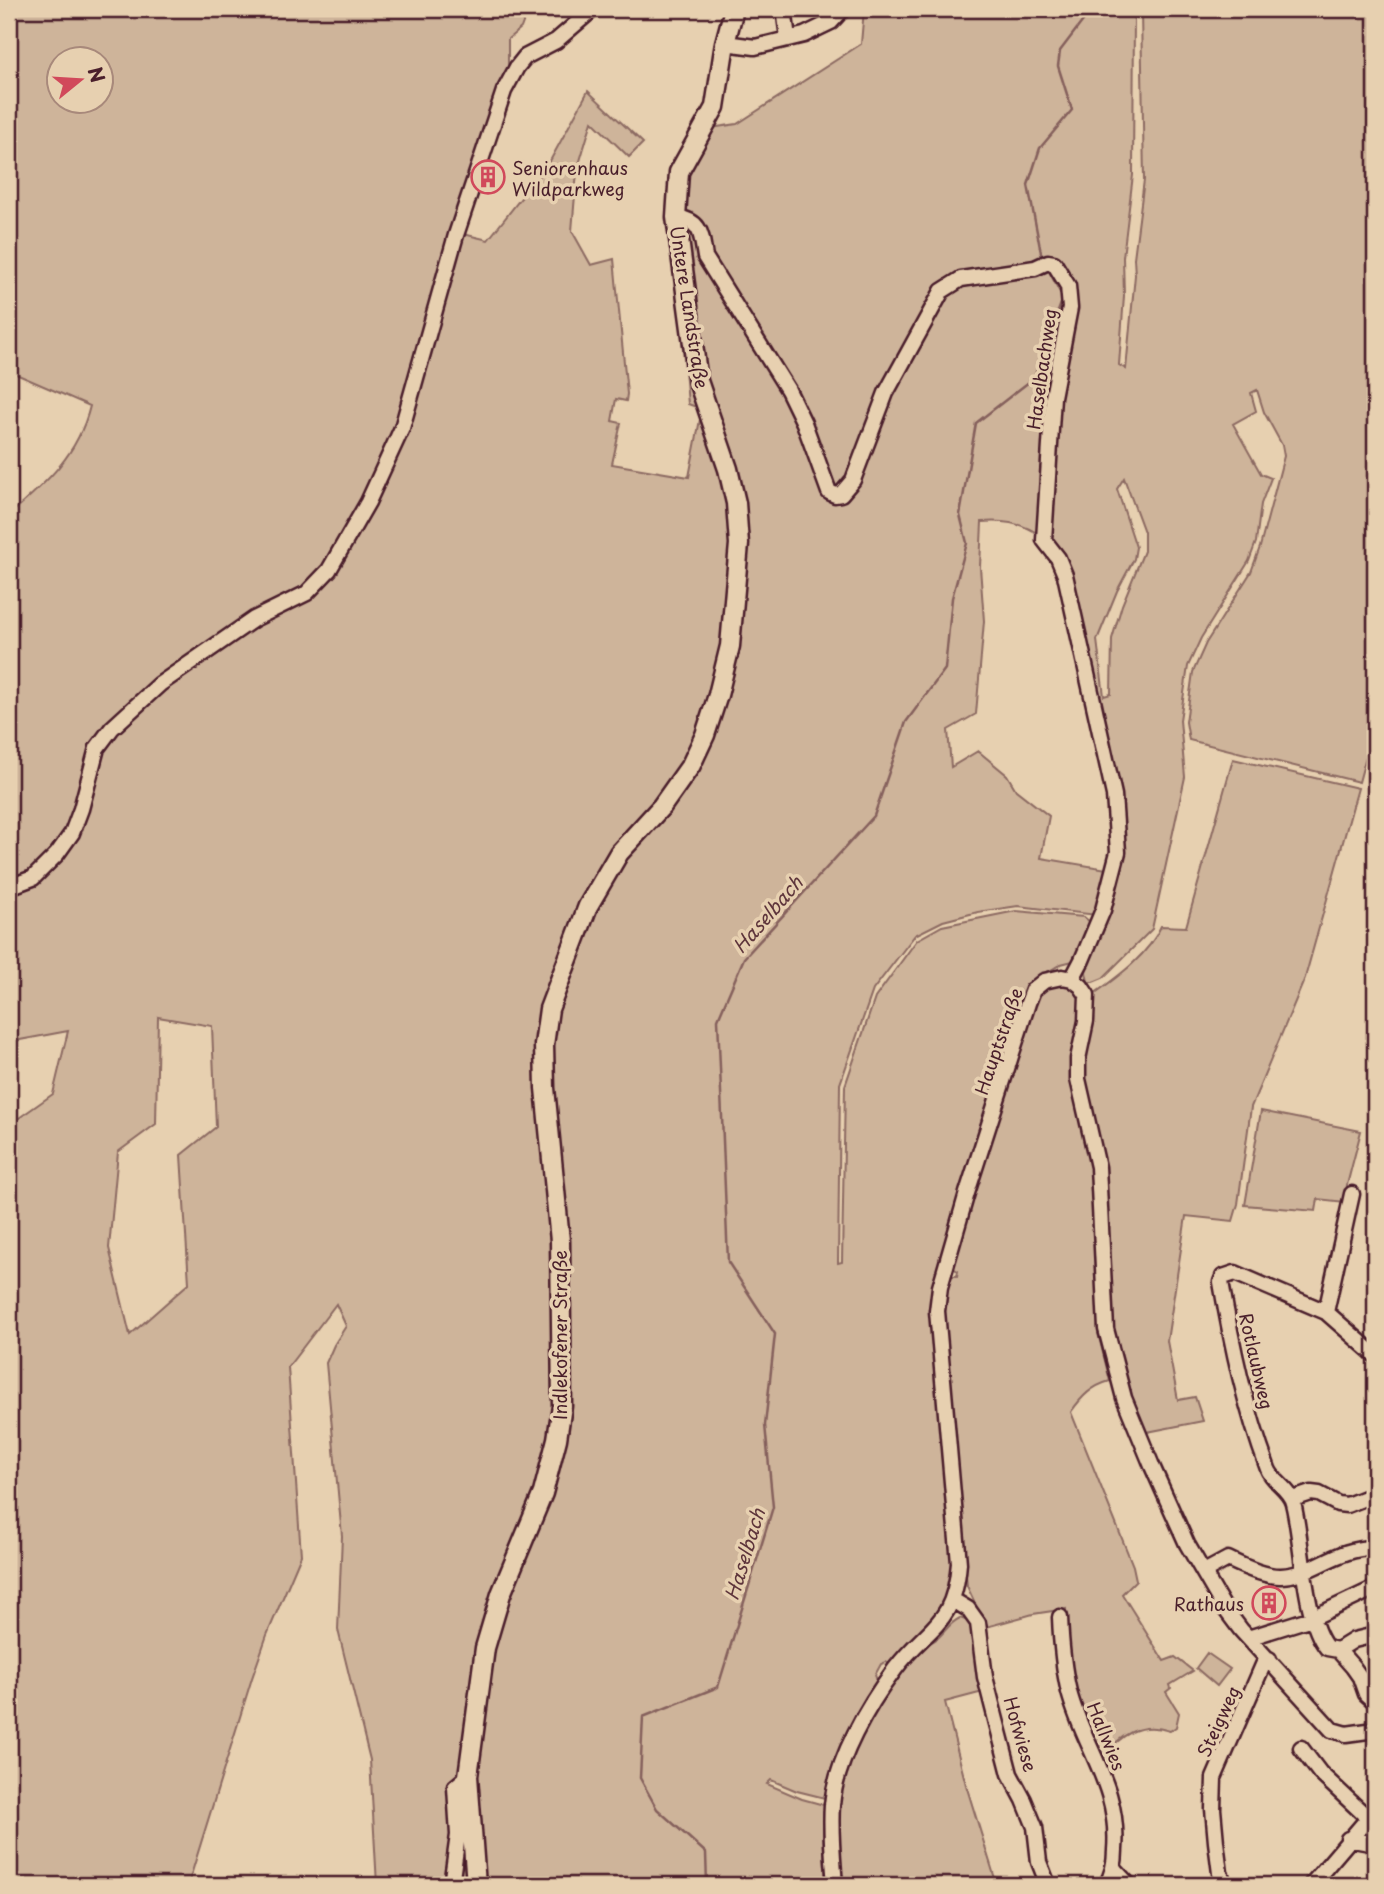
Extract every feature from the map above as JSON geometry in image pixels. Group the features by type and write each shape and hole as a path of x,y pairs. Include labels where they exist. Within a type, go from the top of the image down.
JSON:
{"main road":[{"name":"Untere Landstraße","path":"588,906 619,853 662,806 691,765 705,736 730,646 739,544 736,503 728,469 698,381 676,217 679,172 715,107 724,43 734,9"},
{"name":"Indlekofener Straße","path":"476,1885 468,1776 485,1648 501,1594 543,1493 558,1440 562,1406 560,1241 545,1088 544,1045 549,1009 588,906"}],"street":[{"path":"9,887 33,877 57,855 72,833 97,748 112,728 160,684 254,619 307,593 329,570 350,537 402,428 456,235 504,91 525,57 556,41 593,9"},
{"path":"784,9 788,38"},
{"path":"724,43 754,47 804,35 831,22 844,9"},
{"name":"Haselbachweg","path":"676,217 691,219 697,226 705,257 788,390 804,423 829,492 835,495 841,495 853,480 886,393 942,291 961,279 1054,263 1060,269 1068,286 1070,308 1053,397 1044,540 1058,558 1065,575 1114,795 1118,852 1102,910 1072,979"},
{"name":"Hauptstraße","path":"835,1885 831,1832 832,1801 844,1761 862,1721 895,1669 939,1624 953,1600 959,1563 937,1311 940,1287 967,1193 1033,990 1044,981 1062,977 1072,979"},
{"path":"1072,979 1087,995 1086,1021 1078,1059 1078,1079 1098,1167 1104,1302 1112,1359 1124,1398 1187,1544 1223,1606 1248,1638 1332,1730 1346,1734 1375,1732"},
{"path":"1326,1312 1352,1194"},
{"name":"Rotlaubweg","path":"1293,1499 1269,1473 1250,1418 1236,1368 1221,1282 1223,1277 1235,1273 1326,1312 1375,1355"},
{"path":"1375,1494 1347,1505 1311,1493 1293,1499 1312,1618 1320,1639 1327,1648 1338,1650 1354,1640 1375,1635"},
{"path":"1203,1573 1228,1559 1266,1574 1281,1576 1305,1570 1340,1553 1375,1548"},
{"path":"1248,1638 1312,1618 1375,1588"},
{"name":"Hofwiese","path":"953,1600 968,1609 978,1623 985,1677 1010,1774 1035,1827 1039,1862 1048,1885"},
{"name":"Hallwies","path":"1060,1617 1062,1657 1069,1693 1103,1772 1117,1830 1114,1869 1106,1885"},
{"path":"1338,1650 1360,1676 1366,1694 1375,1702"},
{"name":"Steigweg","path":"1225,1885 1220,1873 1216,1842 1214,1778 1263,1665 1269,1659"},
{"path":"1301,1748 1320,1773 1371,1813 1311,1885"},
{"path":"451,1885 458,1835 455,1787 468,1776"},
{"path":"1348,1839 1375,1844"},
{"path":"1114,1869 1129,1885"}],"shaded area":[{"path":"9,9 528,9 521,28 508,39 508,71 455,232 488,240 550,161 588,91 643,143 629,157 592,121 577,171 572,231 591,265 614,259 627,394 626,401 616,399 612,421 621,423 612,464 689,477 702,409 688,404 669,190 673,164 691,131 737,124 861,44 864,9 1375,9 1375,723 1359,782 1189,740 1186,722 1193,672 1206,643 1251,572 1284,456 1282,445 1264,412 1257,390 1251,393 1256,411 1233,424 1261,474 1271,478 1261,504 1256,542 1249,561 1201,638 1188,666 1180,720 1185,777 1152,929 1103,978 1093,982 1088,982 1088,960 1118,871 1118,793 1071,572 1055,548 1035,532 1011,523 982,522 980,567 984,621 976,714 948,730 951,767 978,751 1007,775 1016,790 1049,816 1041,858 1107,869 1097,915 1018,906 943,921 915,935 873,990 840,1084 838,1263 842,1262 845,1086 875,998 917,940 942,926 1016,911 1084,917 1090,922 1077,960 1061,964 1043,975 936,1274 930,1311 942,1460 954,1564 953,1578 935,1623 891,1665 886,1662 881,1664 875,1675 878,1683 838,1760 825,1798 797,1791 771,1780 767,1784 824,1805 826,1885 377,1885 370,1760 338,1630 342,1536 326,1363 346,1326 336,1304 288,1367 301,1555 252,1678 188,1885 9,1885 9,1125 53,1094 68,1031 9,1042 9,515 48,479 69,454 85,423 90,406 9,371","holes":["1141,11 1144,180 1134,258 1135,275 1126,369 1119,365 1124,296 1123,257 1133,175 1134,13","1124,478 1144,532 1144,551 1122,605 1112,639 1111,694 1104,696 1097,640 1117,591 1134,559 1136,547 1117,489","158,1017 212,1026 216,1127 181,1155 189,1283 130,1335 109,1248 118,1152 156,1124"]},
{"path":"1233,759 1358,788 1305,978 1251,1107 1238,1204 1233,1221 1186,1216 1167,1341 1178,1400 1195,1397 1203,1421 1142,1433 1113,1344 1083,1074 1091,996 1121,974 1149,947 1161,926 1186,927"},
{"path":"1064,981 1080,994 1081,1020 1071,1061 1092,1170 1098,1333 1110,1381 1088,1392 1071,1412 1133,1566 1136,1580 1122,1594 1164,1661 1175,1657 1193,1671 1170,1685 1171,1688 1166,1692 1179,1713 1176,1727 1170,1731 1149,1728 1131,1732 1115,1743 1101,1759 1073,1685 1067,1659 1066,1609 1033,1614 986,1627 967,1586 941,1308 947,1276 957,1276 958,1271 949,1266 1031,1017 1033,999 1041,987"},
{"path":"1261,1111 1361,1131 1345,1202 1318,1199 1316,1211 1245,1205"},
{"path":"960,1618 971,1622 983,1692 945,1702 966,1785 997,1885 839,1885 837,1804 840,1781 856,1739 880,1700 922,1645 935,1640"},
{"path":"1207,1653 1230,1669 1217,1686 1196,1668"}],"waterway":[{"name":"Haselbach","path":"1042,258 1028,185 1040,148 1072,110 1058,66 1060,51 1092,9"},
{"name":"Haselbach","path":"707,1885 706,1853 657,1809 640,1778 643,1717 718,1687 773,1507 765,1425 775,1334 728,1262 718,1019 744,958 874,816 906,722 945,669 952,598 967,543 960,515 976,423 1034,378 1063,298 1047,267"}],"place":[{"name":"Seniorenhaus Wildparkweg","path":"488,177"},
{"name":"Rathaus","path":"1269,1603"}]}
